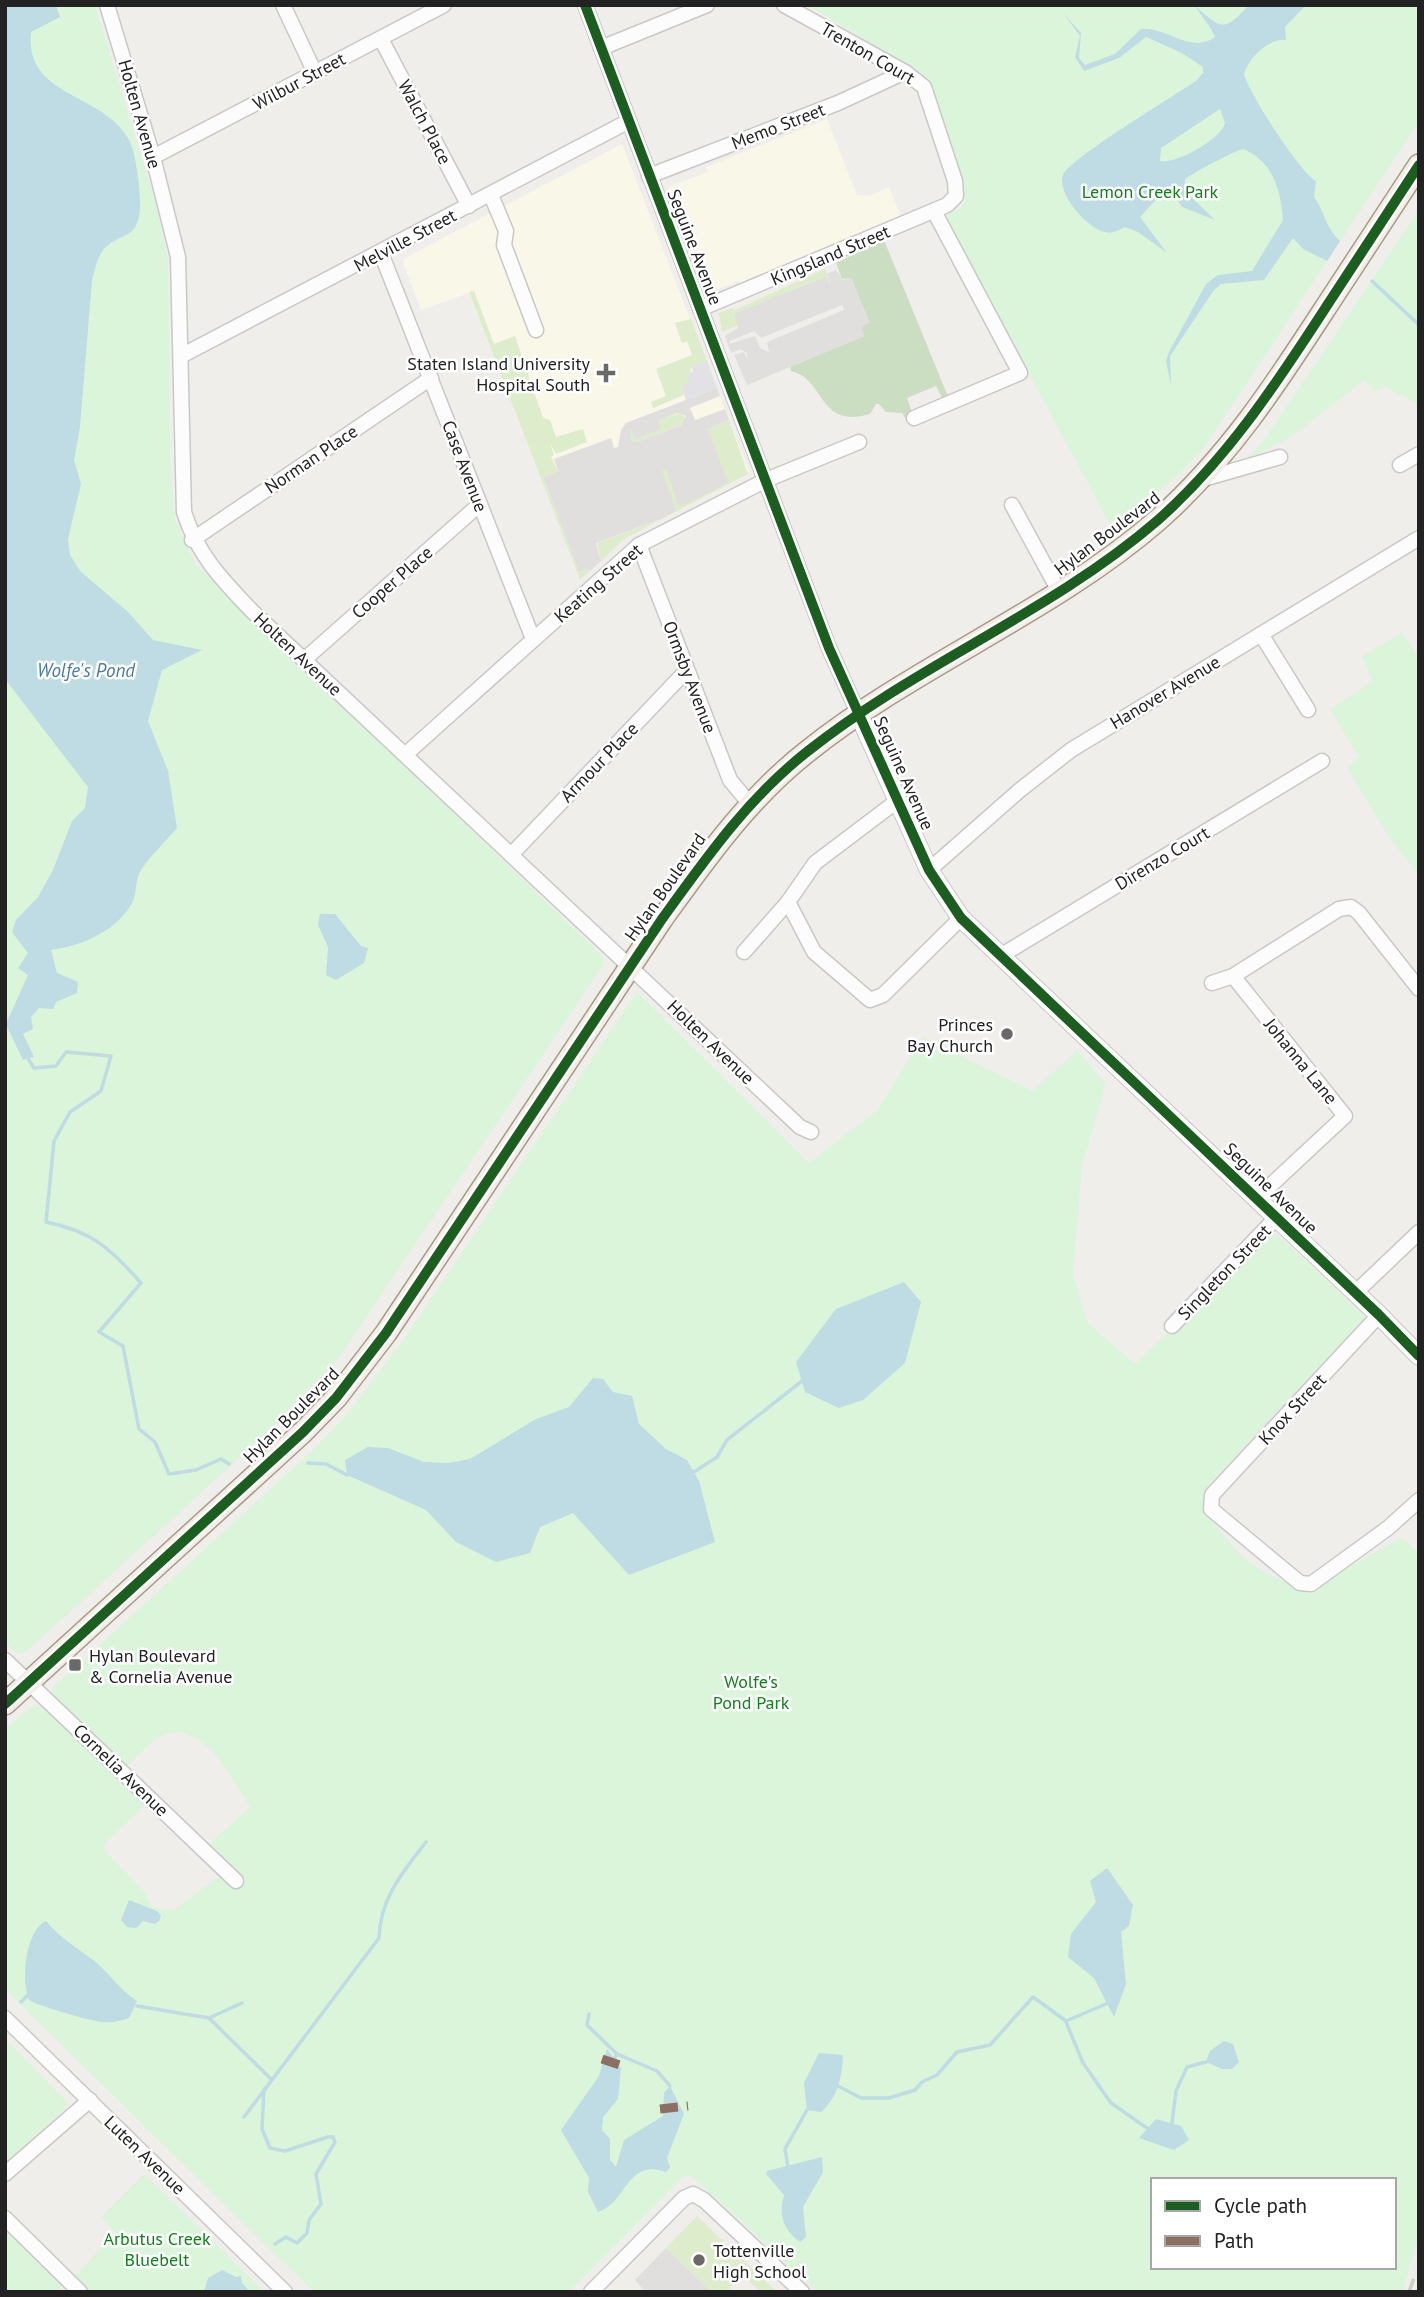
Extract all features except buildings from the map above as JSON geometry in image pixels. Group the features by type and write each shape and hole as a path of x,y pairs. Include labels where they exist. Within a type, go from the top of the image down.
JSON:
{"main road":[{"name":"Hylan Boulevard","path":"5,1704 336,1398 386,1333 708,855 750,804 799,758 859,715 1059,591 1139,535 1199,481 1256,415 1419,165"}],"street":[{"name":"Holten Avenue","path":"107,5 153,157 178,257 184,512 192,540 210,567 304,659 800,1127 811,1132"},
{"path":"283,5 316,73"},
{"name":"Wilbur Street","path":"153,157 444,5"},
{"name":"Seguine Avenue","path":"585,5 829,648 929,870 961,918 1419,1356"},
{"path":"601,48 707,5"},
{"name":"Trenton Court","path":"784,5 905,72 924,87 955,181 956,195"},
{"name":"Walch Place","path":"381,38 469,206"},
{"name":"Memo Street","path":"649,176 838,103 905,72"},
{"name":"Melville Street","path":"181,356 382,253 629,121"},
{"path":"491,195 506,232 504,244 536,330"},
{"name":"Kingsland Street","path":"700,309 934,211 947,205 956,195"},
{"path":"914,418 1020,373 934,211"},
{"name":"Case Avenue","path":"382,253 533,639"},
{"name":"Norman Place","path":"192,540 430,378"},
{"name":"Keating Street","path":"406,754 639,545 766,480 859,442"},
{"path":"1400,465 1419,454"},
{"path":"1199,481 1280,457"},
{"name":"Cooper Place","path":"304,659 480,504"},
{"path":"1013,505 1059,591"},
{"name":"Hanover Avenue","path":"929,870 1009,799 1071,750 1419,538"},
{"name":"Ormsby Avenue","path":"639,545 732,783 750,804"},
{"path":"1261,634 1308,710"},
{"name":"Armour Place","path":"511,855 687,670"},
{"name":"Direnzo Court","path":"1002,955 1322,761"},
{"path":"744,952 788,902 815,863 897,801"},
{"path":"788,902 814,952 870,1000 883,995 961,918"},
{"path":"1212,983 1233,976 1339,909 1351,907 1359,913 1419,989"},
{"name":"Johanna Lane","path":"1233,976 1345,1116 1256,1199"},
{"name":"Singleton Street","path":"1171,1326 1276,1218"},
{"path":"1355,1293 1419,1232"},
{"name":"Knox Street","path":"1379,1315 1212,1495 1210,1504 1214,1514 1300,1583 1311,1584 1388,1528 1419,1500"},
{"name":"Cornelia Avenue","path":"5,1660 236,1881"},
{"name":"Luten Avenue","path":"5,2018 285,2292"},
{"path":"5,2174 90,2100"},
{"path":"591,2292 684,2198 694,2194 704,2200 802,2292"},
{"path":"5,2218 80,2292"}],"shaded area":[{"path":"827,119 857,195 869,196 889,187 901,216 740,283 739,281 707,293 667,191 670,186 708,172 706,167"},
{"name":"Staten Island University Hospital South","path":"622,144 749,471 745,476 624,539 580,580 469,293 421,310 403,263 405,258"},
{"path":"836,270 843,280 851,278 869,323 862,327 864,336 747,385 734,355 744,352 748,360 747,353 741,349 731,353 725,336 738,328 734,314 825,277 831,285 827,274","holes":["842,305 844,310 767,342 769,352 760,348 755,336 729,344 730,341 754,331 761,338"]},
{"path":"707,361 717,388 686,400 681,386 690,382 687,374 693,372 691,367"},
{"path":"717,388 720,396 690,408 695,420 725,409 729,420 708,429 728,483 679,507 666,470 662,471 676,510 664,518 596,543 601,561 591,570 579,572 543,477 558,471 554,459 611,438 614,448 618,447 621,430 626,423","holes":["678,413 686,416 682,425 637,442 630,440 631,429 635,438 639,438 661,429 658,420"]},
{"path":"666,2248 711,2292 645,2292 635,2280"}],"green space":[{"path":"5,5 95,5 158,211 168,260 171,471 175,519 195,563 603,957 603,965 339,1358 292,1410 26,1652 17,1653 5,1643"},
{"name":"Lemon Creek Park","path":"807,5 1419,5 1419,122 1203,449 1114,532 948,223 948,215 961,209 965,199 926,79 913,68"},
{"path":"1419,210 1419,405 1386,387 1374,392 1365,380 1292,436 1246,460 1264,440"},
{"path":"884,240 949,399 944,402 936,386 907,398 913,415 905,418 902,413 886,412 879,404 876,404 870,414 853,417 841,415 831,409 810,383 791,371 790,367 864,336 861,328 869,322 851,278 842,279 836,263"},
{"path":"825,269 831,285 824,277 735,314 738,325 722,332 719,313 732,308 735,310"},
{"path":"474,291 494,344 515,336 543,418 550,420 556,437 583,429 587,442 556,454 550,443 554,455 551,457 558,471 543,477 579,572 591,570 580,580 469,292"},
{"path":"691,319 707,361 691,367 690,382 681,386 684,395 653,408 651,402 666,396 656,369 692,355 687,341 682,343 675,323"},
{"path":"681,413 687,420 682,425 637,442 630,440 629,432 632,429 639,438 661,429 657,420"},
{"path":"729,420 748,474 624,539 601,561 597,543 664,518 674,506 661,471 666,470 679,506 727,483 708,429"},
{"path":"1402,632 1419,657 1419,875 1391,840 1347,768 1359,757 1330,709 1373,682 1362,657"},
{"name":"Wolfe's Pond Park","path":"637,992 809,1163 878,1110 922,1037 1033,1091 1077,1050 1106,1084 1082,1165 1073,1275 1087,1322 1135,1364 1271,1235 1276,1234 1362,1313 1364,1319 1207,1487 1202,1508 1237,1550 1260,1569 1291,1583 1312,1588 1402,1537 1419,1554 1419,2232 1403,2292 817,2292 691,2175 682,2178 569,2292 314,2292 5,1990 5,1729 30,1707 46,1707 142,1800 144,1806 106,1842 104,1850 146,1894 151,1906 170,1910 177,1908 218,1877 232,1886 238,1875 210,1843 250,1807 214,1753 189,1734 175,1732 160,1737 147,1746 127,1766 54,1698 51,1689 309,1454 348,1413 406,1336"},
{"path":"5,2039 68,2103 64,2110 5,2163"},
{"name":"Arbutus Creek Bluebelt","path":"144,2174 265,2292 91,2292 75,2275 116,2233 101,2217"},
{"name":"Tottenville High School","path":"697,2216 777,2292 760,2292 743,2275 726,2292 711,2292 666,2248"},
{"name":"Arbutus Creek Bluebelt","path":"5,2229 61,2284 61,2290 5,2292"}],"water":[{"name":"Wolfe's Pond","path":"5,5 56,6 60,17 31,32 32,54 40,70 52,83 102,112 117,124 132,146 139,184 140,209 136,225 129,234 104,249 92,280 80,427 74,460 81,484 68,539 70,555 80,571 128,612 153,640 202,650 162,670 148,721 168,771 177,828 141,870 133,901 118,921 86,941 51,950 57,973 78,982 77,993 56,1002 53,1009 39,1008 31,1017 33,1029 23,1034 34,1057 23,1060 6,1024 28,975 18,968 28,953 12,932 16,920 38,897 53,870 72,821 85,808 88,787 5,679"},
{"path":"1249,5 1306,5 1285,27 1286,40 1273,42 1260,50 1250,61 1244,74 1276,132 1299,164 1316,181 1314,197 1331,230 1340,241 1327,261 1303,249 1293,238 1264,280 1221,284 1214,290 1170,356 1171,385 1166,361 1169,352 1206,284 1218,275 1252,271 1283,220 1280,198 1274,178 1262,161 1243,149 1185,179 1185,191 1215,220 1182,207 1171,190 1165,190 1140,217 1167,253 1138,232 1125,227 1108,232 1090,224 1075,209 1064,191 1063,175 1102,142 1196,81 1203,73 1203,67 1182,53 1146,37 1119,58 1084,71 1075,57 1080,36 1063,13 1081,33 1079,58 1085,65 1115,54 1141,29 1150,29 1188,42 1206,42 1215,37 1195,6 1222,25 1228,24","holes":["1220,109 1225,123 1216,136 1187,155 1160,161 1161,148"]},
{"path":"320,914 335,914 361,946 368,948 364,963 336,980 326,975 328,947 318,925"},
{"path":"904,1282 921,1302 905,1363 863,1400 839,1408 805,1392 796,1362 836,1309"},
{"path":"593,1378 603,1379 613,1392 632,1396 639,1424 666,1449 687,1460 699,1481 715,1542 629,1575 573,1513 540,1527 530,1553 496,1562 456,1542 426,1510 347,1475 345,1460 368,1447 388,1448 424,1462 448,1463 470,1459 536,1419 569,1407"},
{"path":"1107,1868 1133,1905 1129,1926 1121,1932 1126,1984 1114,2017 1094,1978 1068,1957 1071,1934 1096,1902 1090,1881"},
{"path":"129,1900 157,1911 161,1916 159,1921 155,1924 143,1921 136,1928 127,1927 121,1920"},
{"path":"46,1921 137,2001 129,2018 113,2022 96,2021 29,2000 25,1969 29,1945 39,1926"},
{"path":"1224,2041 1233,2044 1239,2062 1232,2069 1222,2069 1206,2062 1210,2051"},
{"path":"607,2049 621,2068 618,2099 603,2117 602,2130 610,2139 610,2160 616,2167 624,2140 663,2116 664,2093 670,2086 684,2114 667,2158 670,2168 666,2172 653,2169 643,2171 628,2183 616,2200 598,2212 588,2192 589,2178 561,2130 599,2076"},
{"path":"819,2053 843,2055 838,2086 821,2112 807,2110 804,2083"},
{"path":"1156,2119 1181,2126 1189,2140 1174,2150 1139,2138"},
{"path":"822,2157 823,2172 803,2207 806,2237 800,2242 790,2233 784,2222 784,2195 766,2174 767,2171"},
{"path":"222,2270 236,2277 241,2276 242,2283 250,2292 204,2292 208,2278"}],"waterway":[{"path":"1372,281 1419,325"},
{"path":"29,1060 34,1068 56,1066 66,1052 111,1056 101,1091 70,1112 54,1141 46,1222 76,1231 100,1243 141,1283 99,1332 123,1346 139,1429 155,1442 169,1474 196,1470 221,1459 229,1464"},
{"path":"694,1472 717,1457 727,1440 802,1381"},
{"path":"308,1463 326,1464 347,1475"},
{"path":"244,2117 379,1938 388,1898 401,1875 426,1842"},
{"path":"21,2002 27,1996"},
{"path":"838,2086 861,2098 889,2098 915,2090 922,2082 937,2075 957,2052 990,2045 1033,1997 1066,2021 1106,2004"},
{"path":"137,2006 209,2018 242,2003"},
{"path":"589,2014 587,2025 617,2054"},
{"path":"209,2018 271,2079"},
{"path":"1066,2022 1083,2063 1111,2103 1147,2128"},
{"path":"614,2059 617,2054 657,2071 670,2086"},
{"path":"1172,2123 1176,2091 1187,2067 1206,2062"},
{"path":"264,2089 262,2129 270,2148 285,2151 328,2137 333,2137 335,2142 316,2174 321,2204 309,2220 307,2233 297,2243 286,2237 275,2244"},
{"path":"788,2167 785,2149 807,2110"}],"railway":[{"path":"1409,2292 1419,2264"}],"marked path":[{"path":"602,2059 623,2066"},
{"path":"660,2109 688,2106"}],"cycle path":[{"path":"585,5 829,648 929,870 961,918 1419,1356"},
{"path":"5,1704 303,1432 336,1398 386,1333 662,919 712,851 766,788 808,751 850,720 1074,583 1158,520 1229,446 1269,392 1419,165"}],"place":[{"name":"Staten Island University Hospital South","path":"606,373"},
{"name":"Princes Bay Church","path":"1007,1034"},
{"name":"Hylan Boulevard & Cornelia Avenue","path":"75,1665"},
{"name":"Tottenville High School","path":"699,2260"}]}
